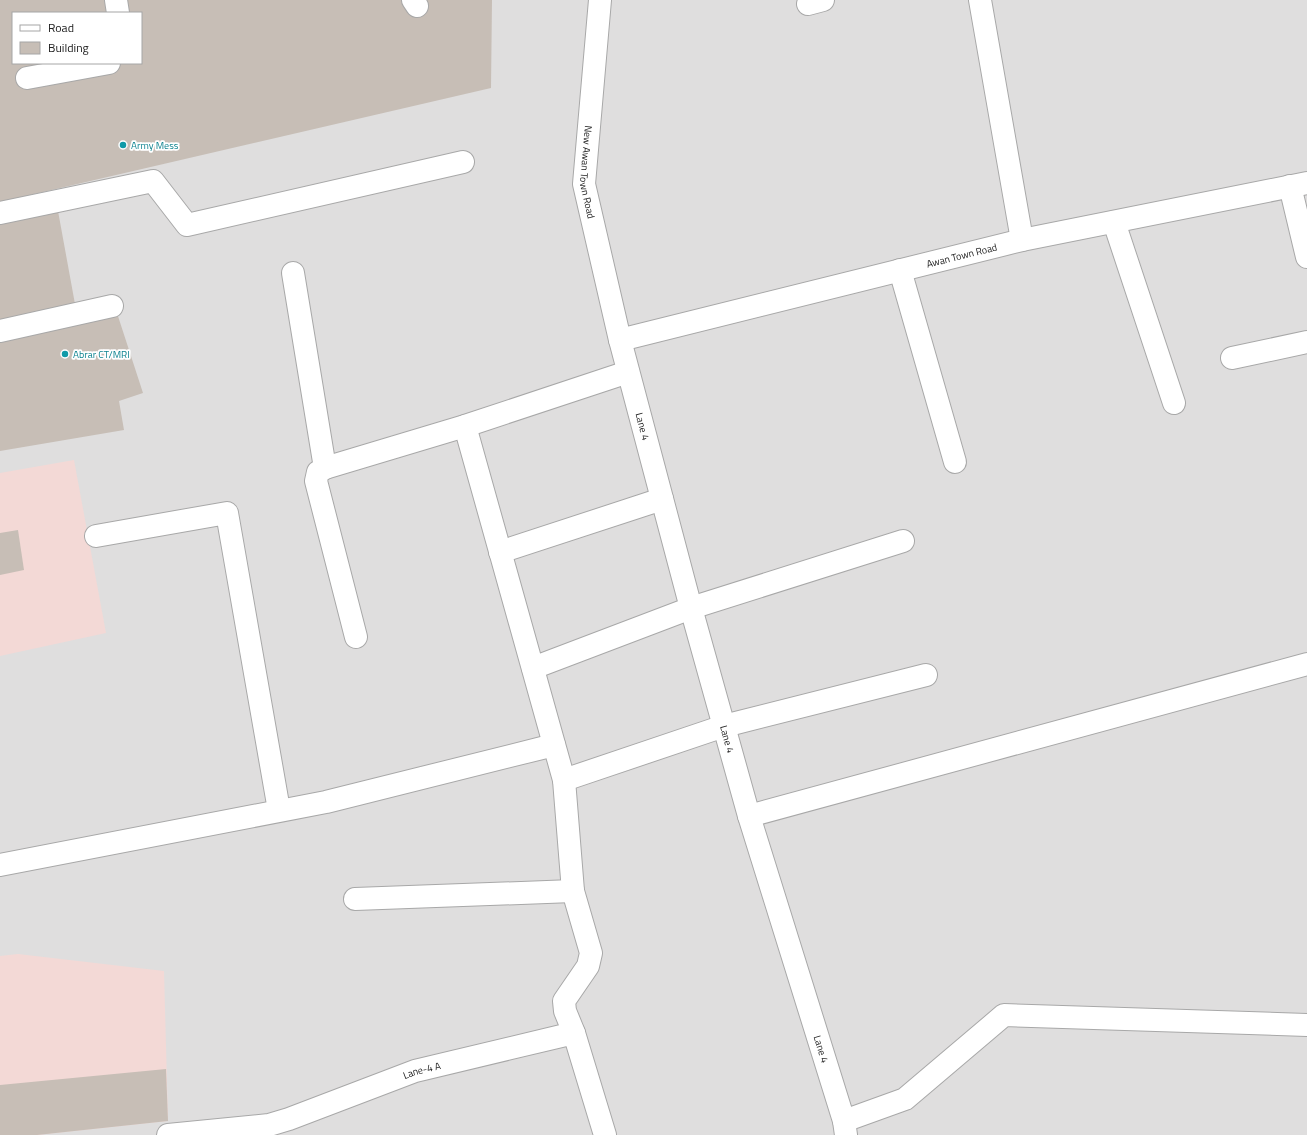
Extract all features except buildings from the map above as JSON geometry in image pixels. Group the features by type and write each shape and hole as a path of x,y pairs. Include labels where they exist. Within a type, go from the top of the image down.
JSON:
{"street":[{"path":"116,0 118,12"},
{"name":"New Awan Town Road","path":"600,0 584,184 620,340"},
{"path":"980,0 1022,240"},
{"path":"26,78 103,64"},
{"path":"0,213 152,180 187,225 462,162"},
{"path":"1298,184 1307,257"},
{"name":"Awan Town Road","path":"620,340 1022,240 1298,184"},
{"path":"1114,222 1174,403"},
{"path":"900,270 955,462"},
{"path":"293,273 325,468"},
{"path":"0,331 112,306"},
{"name":"Lane 4","path":"620,340 691,608 749,816 845,1128"},
{"path":"1232,358 1307,342"},
{"path":"356,637 316,481 318,472 325,468 464,426 628,372"},
{"path":"464,426 564,780 573,891 591,953 588,966 564,1001 565,1011 574,1033 605,1135"},
{"path":"500,552 662,499"},
{"path":"96,536 227,513 279,810"},
{"path":"533,668 691,608 903,540"},
{"path":"749,816 1307,664"},
{"path":"564,780 724,726 926,675"},
{"path":"0,865 326,802 554,745"},
{"path":"355,899 573,891"},
{"path":"845,1128 905,1099 1004,1015 1307,1025"},
{"name":"Lane-4 A","path":"168,1135 269,1125 290,1119 415,1071 574,1033"}],"shaded area":[{"path":"0,0 1307,0 1307,1135 0,1135"},
{"path":"74,460 106,633 0,656 0,473"},
{"path":"18,954 164,971 168,1121 37,1135 0,1135 0,956"}],"place":[{"name":"Army Mess","path":"123,145"},
{"name":"Abrar CT/MRI","path":"65,354"}]}
